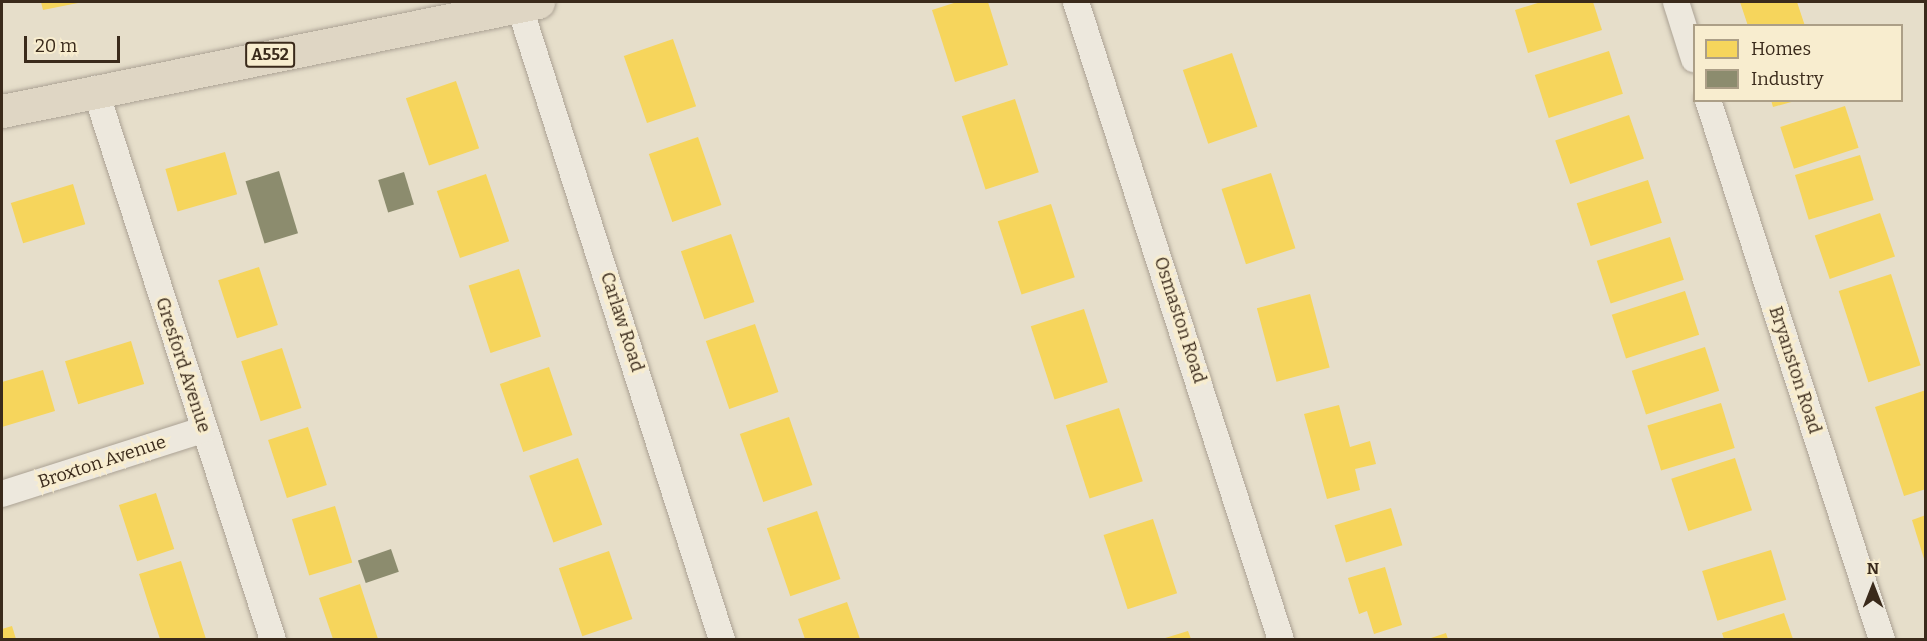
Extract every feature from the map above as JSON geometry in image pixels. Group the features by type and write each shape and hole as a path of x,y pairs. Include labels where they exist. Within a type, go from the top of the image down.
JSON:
{"highway":[{"name":"A552","path":"2,111 95,89 529,3"}],"street":[{"name":"Osmaston Road","path":"1076,2 1281,639"},
{"path":"1676,2 1693,53"},
{"name":"Carlaw Road","path":"529,3 722,639"},
{"name":"Gresford Avenue","path":"95,89 203,430 273,639"},
{"name":"Bryanston Road","path":"1709,102 1882,639"},
{"name":"Broxton Avenue","path":"2,494 203,430"}],"building: Homes":[{"path":"41,2 78,2 78,3 43,10"},
{"path":"957,2 988,2 1008,65 955,82 932,10"},
{"path":"1541,2 1593,2 1602,30 1528,53 1515,10"},
{"path":"1740,2 1797,2 1804,24 1747,24"},
{"path":"673,39 696,106 647,123 624,56"},
{"path":"1609,51 1623,94 1549,118 1535,75"},
{"path":"1232,53 1257,127 1208,144 1183,70"},
{"path":"456,81 479,148 429,165 406,98"},
{"path":"1015,99 1039,172 986,190 962,116"},
{"path":"1772,102 1791,102 1773,107"},
{"path":"1845,106 1859,148 1794,169 1780,127"},
{"path":"1629,115 1644,158 1570,184 1555,140"},
{"path":"698,137 721,205 672,222 649,154"},
{"path":"225,152 237,194 178,211 165,169"},
{"path":"1860,155 1874,200 1809,220 1795,175"},
{"path":"1271,173 1295,248 1246,264 1222,189"},
{"path":"486,174 509,241 460,258 437,191"},
{"path":"1648,180 1662,223 1591,246 1577,203"},
{"path":"73,184 85,224 23,243 11,203"},
{"path":"1051,204 1075,277 1022,295 998,221"},
{"path":"1880,213 1895,256 1830,279 1815,235"},
{"path":"731,234 754,302 704,319 681,251"},
{"path":"1670,237 1684,280 1611,304 1597,261"},
{"path":"259,267 278,325 237,338 218,280"},
{"path":"519,269 541,337 491,353 469,285"},
{"path":"1891,274 1921,365 1868,382 1839,291"},
{"path":"1685,291 1699,335 1626,359 1612,315"},
{"path":"1310,294 1330,367 1277,382 1257,308"},
{"path":"1084,309 1108,382 1055,400 1031,326"},
{"path":"755,324 778,392 729,409 706,341"},
{"path":"131,341 144,384 78,404 65,361"},
{"path":"1705,347 1719,391 1646,415 1632,371"},
{"path":"282,348 301,408 261,421 241,361"},
{"path":"549,367 572,435 523,452 500,384"},
{"path":"43,370 55,411 2,427 2,382"},
{"path":"1926,390 1926,489 1904,496 1875,407"},
{"path":"1721,403 1735,448 1661,470 1647,426"},
{"path":"1339,405 1350,447 1370,441 1376,464 1355,469 1360,490 1327,499 1304,414"},
{"path":"1119,408 1143,481 1090,499 1066,425"},
{"path":"789,417 812,485 763,502 740,434"},
{"path":"308,427 327,485 287,498 268,440"},
{"path":"578,458 602,525 553,543 529,476"},
{"path":"1735,458 1752,510 1688,531 1671,479"},
{"path":"156,493 174,549 137,561 119,505"},
{"path":"335,506 352,562 309,576 292,519"},
{"path":"1391,508 1402,545 1346,563 1335,525"},
{"path":"817,511 840,579 790,596 767,528"},
{"path":"1926,515 1926,562 1925,562 1912,520"},
{"path":"1153,519 1177,593 1128,609 1104,535"},
{"path":"1771,550 1786,600 1717,621 1702,571"},
{"path":"609,551 632,619 582,636 559,568"},
{"path":"181,561 206,639 160,639 152,615 139,574"},
{"path":"1385,567 1402,625 1374,634 1367,611 1359,614 1348,578"},
{"path":"360,584 378,639 333,639 319,598"},
{"path":"847,602 860,639 805,639 798,619"},
{"path":"1784,613 1793,639 1724,639 1722,633"},
{"path":"12,626 16,639 2,639 2,629"},
{"path":"1188,631 1191,639 1162,639"},
{"path":"1446,633 1448,639 1428,639"}],"building: Industry":[{"path":"279,171 298,233 265,243 246,181"},
{"path":"404,172 414,205 388,212 378,180"},
{"path":"391,549 399,572 366,583 358,560"}]}
